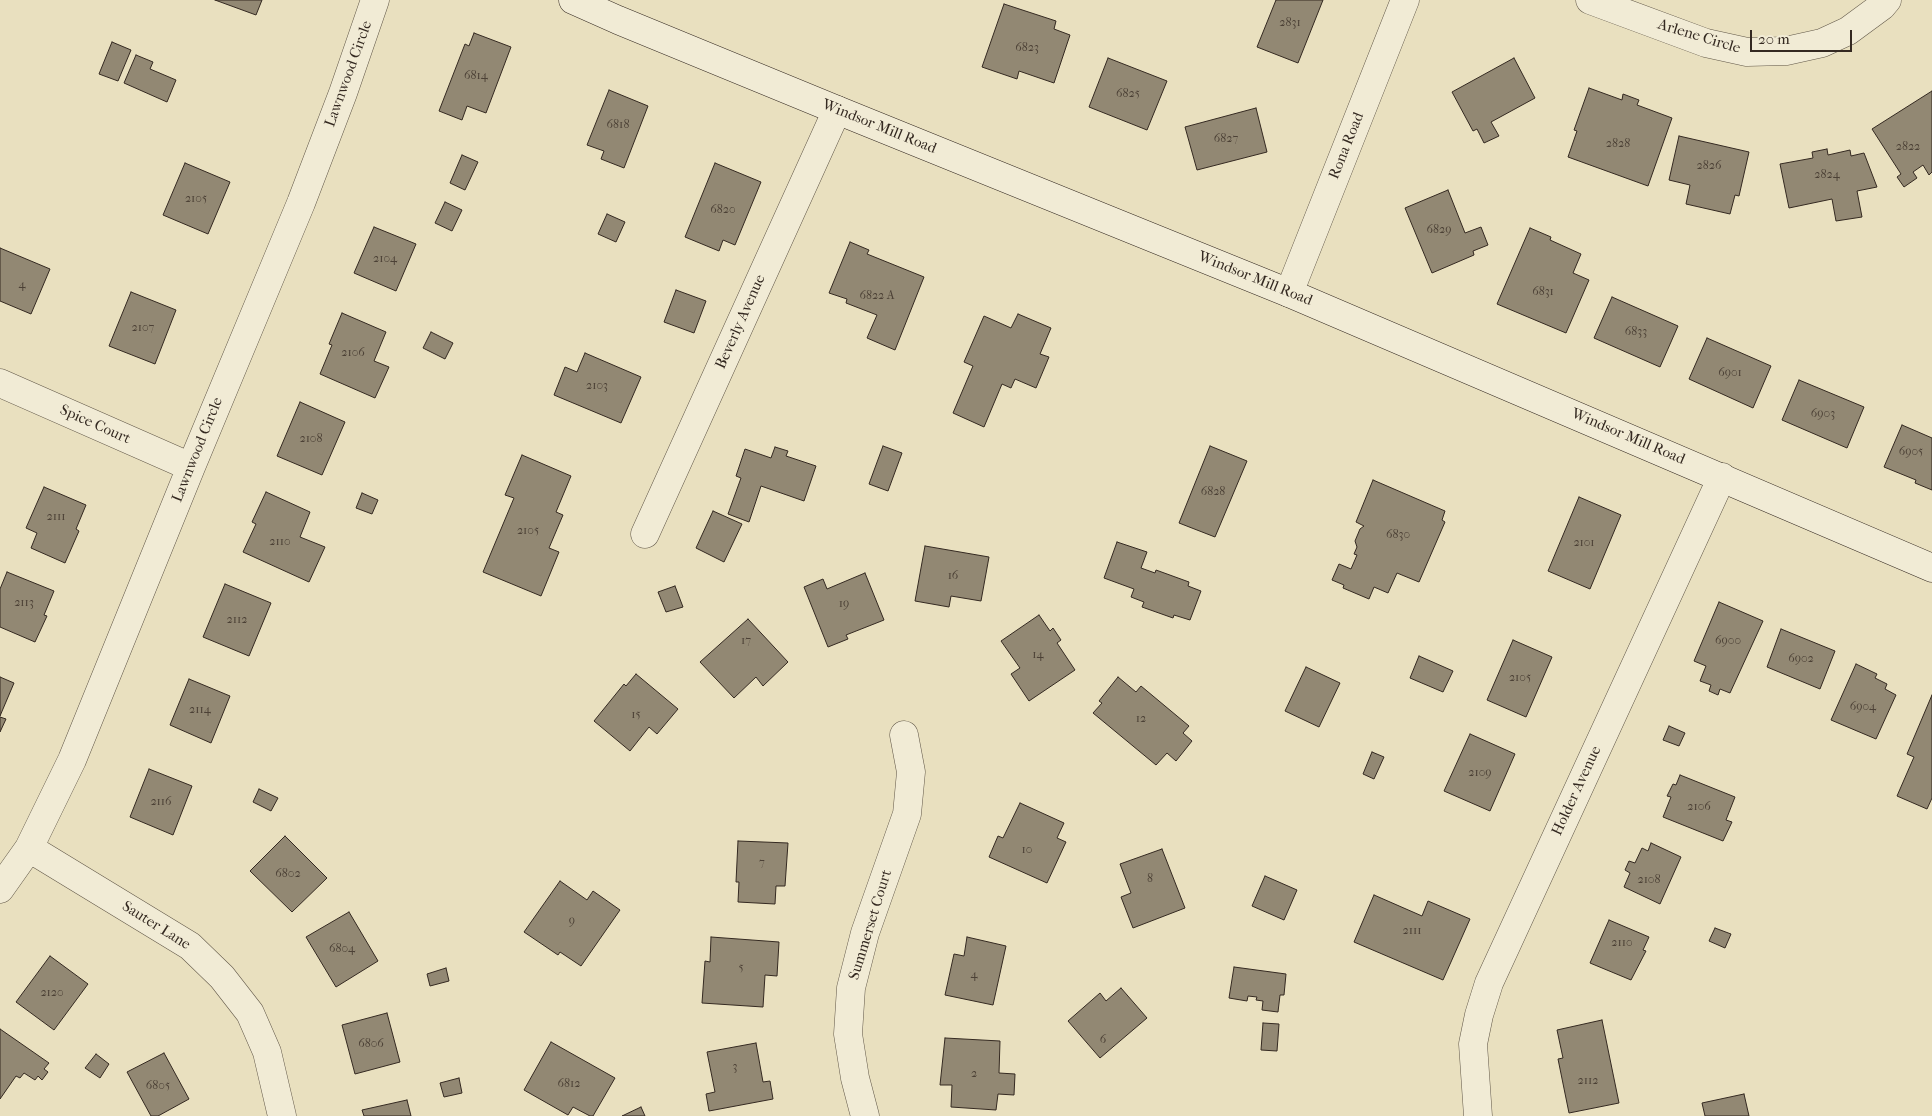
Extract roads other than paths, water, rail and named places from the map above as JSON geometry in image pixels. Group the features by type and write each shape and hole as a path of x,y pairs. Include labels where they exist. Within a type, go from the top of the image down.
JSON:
{"street":[{"name":"Lawnwood Circle","path":"0,889 29,848 72,760 304,194 343,93 375,0"},
{"name":"Windsor Mill Road","path":"573,0 1289,293 1932,568"},
{"name":"Rona Road","path":"1289,293 1405,0"},
{"name":"Arlene Circle","path":"1590,0 1706,43 1747,52 1786,51 1822,43 1848,31 1882,6 1887,0"},
{"name":"Beverly Avenue","path":"645,534 838,110"},
{"name":"Spice Court","path":"0,382 191,467"},
{"name":"Holder Avenue","path":"1478,1116 1473,1044 1479,1015 1489,983 1722,477"},
{"name":"Summerset Court","path":"865,1116 855,1078 848,1034 851,988 864,933 907,814 911,772 904,735"},
{"name":"Sauter Lane","path":"29,848 190,946 222,976 250,1013 267,1052 282,1116"}]}
